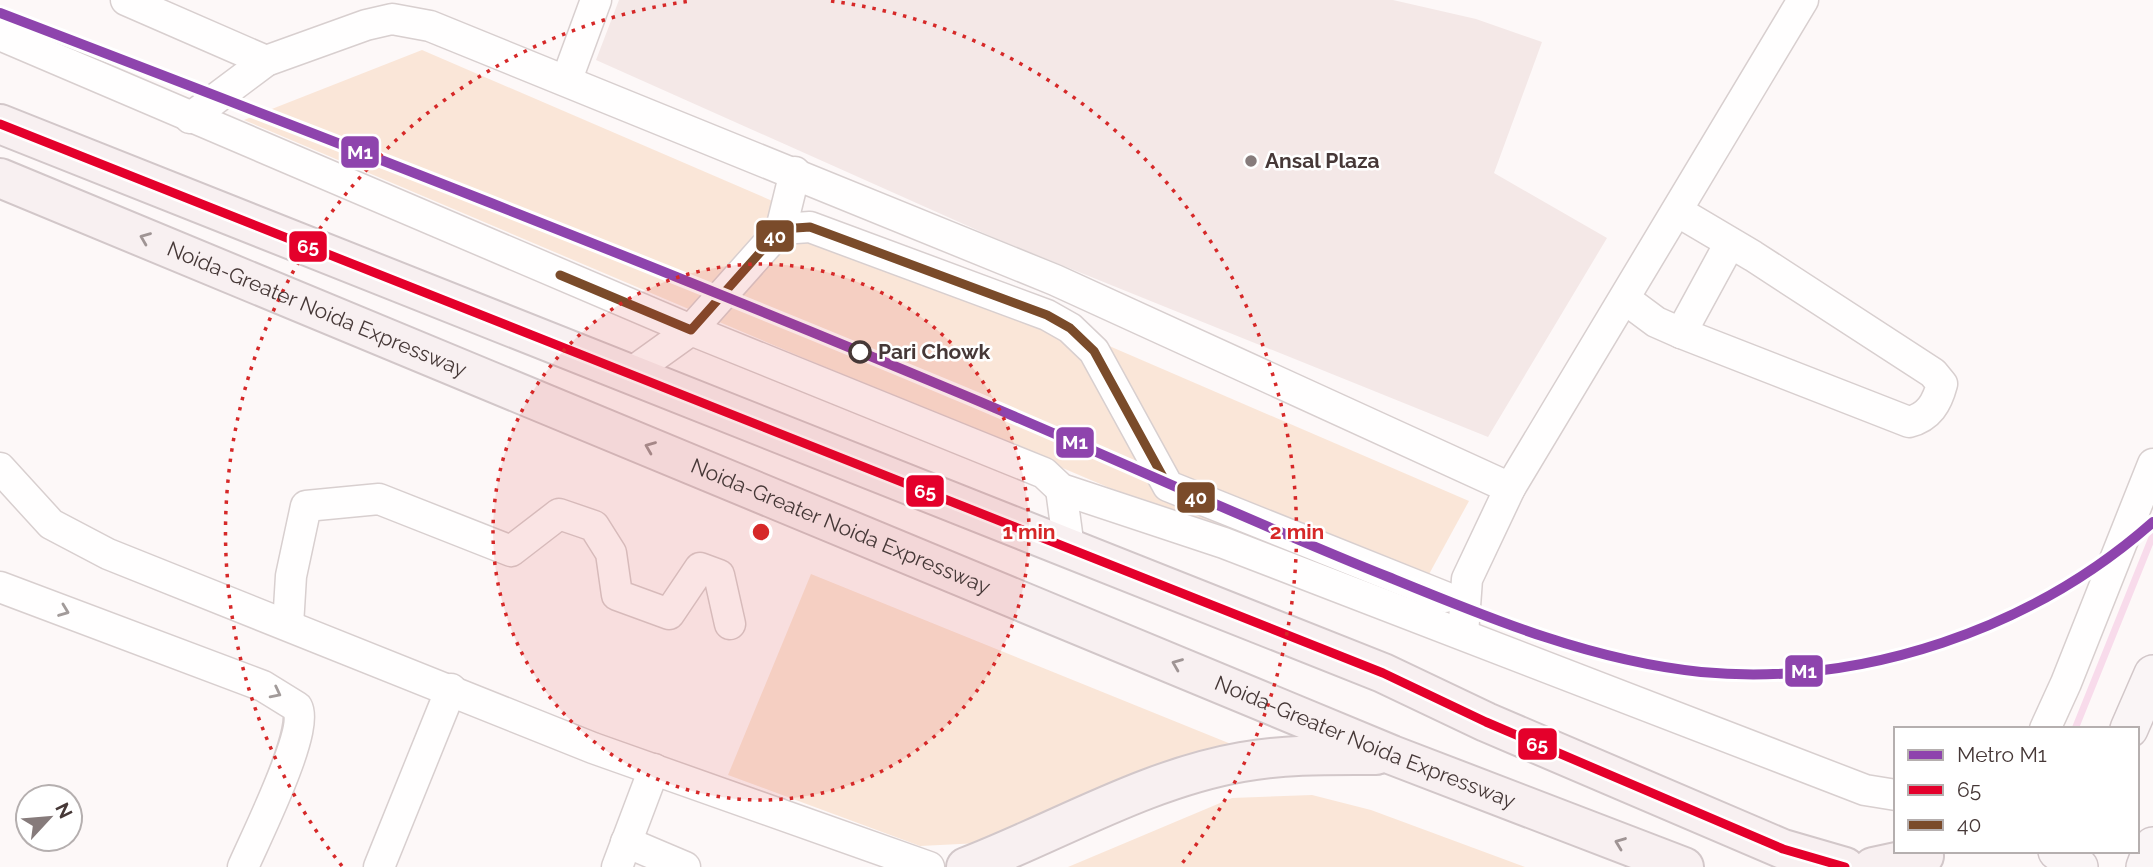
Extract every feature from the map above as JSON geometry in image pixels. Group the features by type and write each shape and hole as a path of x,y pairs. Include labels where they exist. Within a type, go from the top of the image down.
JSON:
{"highway":[{"path":"0,124 1383,673 1486,722 1783,849 1845,867"},
{"name":"Noida-Greater Noida Expressway","path":"0,178 1392,755 1684,867"},
{"path":"966,867 1159,786 1239,763 1294,755 1392,755"},
{"path":"1873,867 1924,858"}],"main road":[{"path":"2130,727 2153,674"},
{"path":"2145,867 2153,846"},
{"path":"2060,853 2079,867"}],"street":[{"path":"125,0 266,61"},
{"path":"566,79 596,0"},
{"path":"1418,617 1456,588 1510,488 1803,0"},
{"path":"190,118 266,61 366,25 397,10 430,26 795,172 1086,294 1510,488"},
{"path":"0,35 691,330 1044,473 1061,489 1224,544 1865,790 1894,795"},
{"path":"631,373 691,330 781,229 795,172"},
{"path":"1625,299 1656,322 1681,333 1909,422 1924,418 1938,398 1942,384 1933,373 1677,211"},
{"path":"781,229 810,227 1047,315 1070,328 1094,351 1168,486 1456,588"},
{"path":"1681,333 1730,243"},
{"path":"1070,328 1086,294"},
{"path":"2046,727 2153,464"},
{"path":"0,468 51,524 108,554 593,748 929,867"},
{"path":"1061,489 1069,548"},
{"path":"288,625 291,576 306,506 379,499 511,551 559,514 594,526 611,553 617,596 669,614 700,568 719,575 730,624"},
{"path":"0,587 263,686 297,707 301,724 292,752 243,867"},
{"path":"1456,588 1463,634"},
{"path":"379,867 451,689"},
{"path":"654,769 621,855 685,867"}],"shaded area":[{"path":"619,0 1393,0 1476,19 1542,42 1494,173 1607,238 1488,437 997,239 596,60"},
{"path":"422,50 1469,501 1416,598 1378,602 244,120"},
{"path":"811,574 1231,744 1000,842 920,846 728,775"},
{"path":"1312,795 1371,810 1525,867 1068,867 1232,798"}],"waterway":[{"path":"2076,727 2153,535"}],"metro line":[{"name":"M1","path":"0,13 715,293 952,390 1281,532 1466,608 1543,636 1621,658 1701,672 1762,674 1823,670 1883,659 1942,643 2000,620 2054,593 2105,560 2153,522"}],"transit line":[{"name":"65","path":"0,124 1383,673 1486,722 1783,849 1845,867"},
{"name":"40","path":"560,275 691,330 781,229 810,227 1047,315 1070,328 1094,351 1168,486 1445,597"}],"place":[{"name":"Ansal Plaza","path":"1251,161"},
{"name":"Pari Chowk","path":"860,352"}]}
